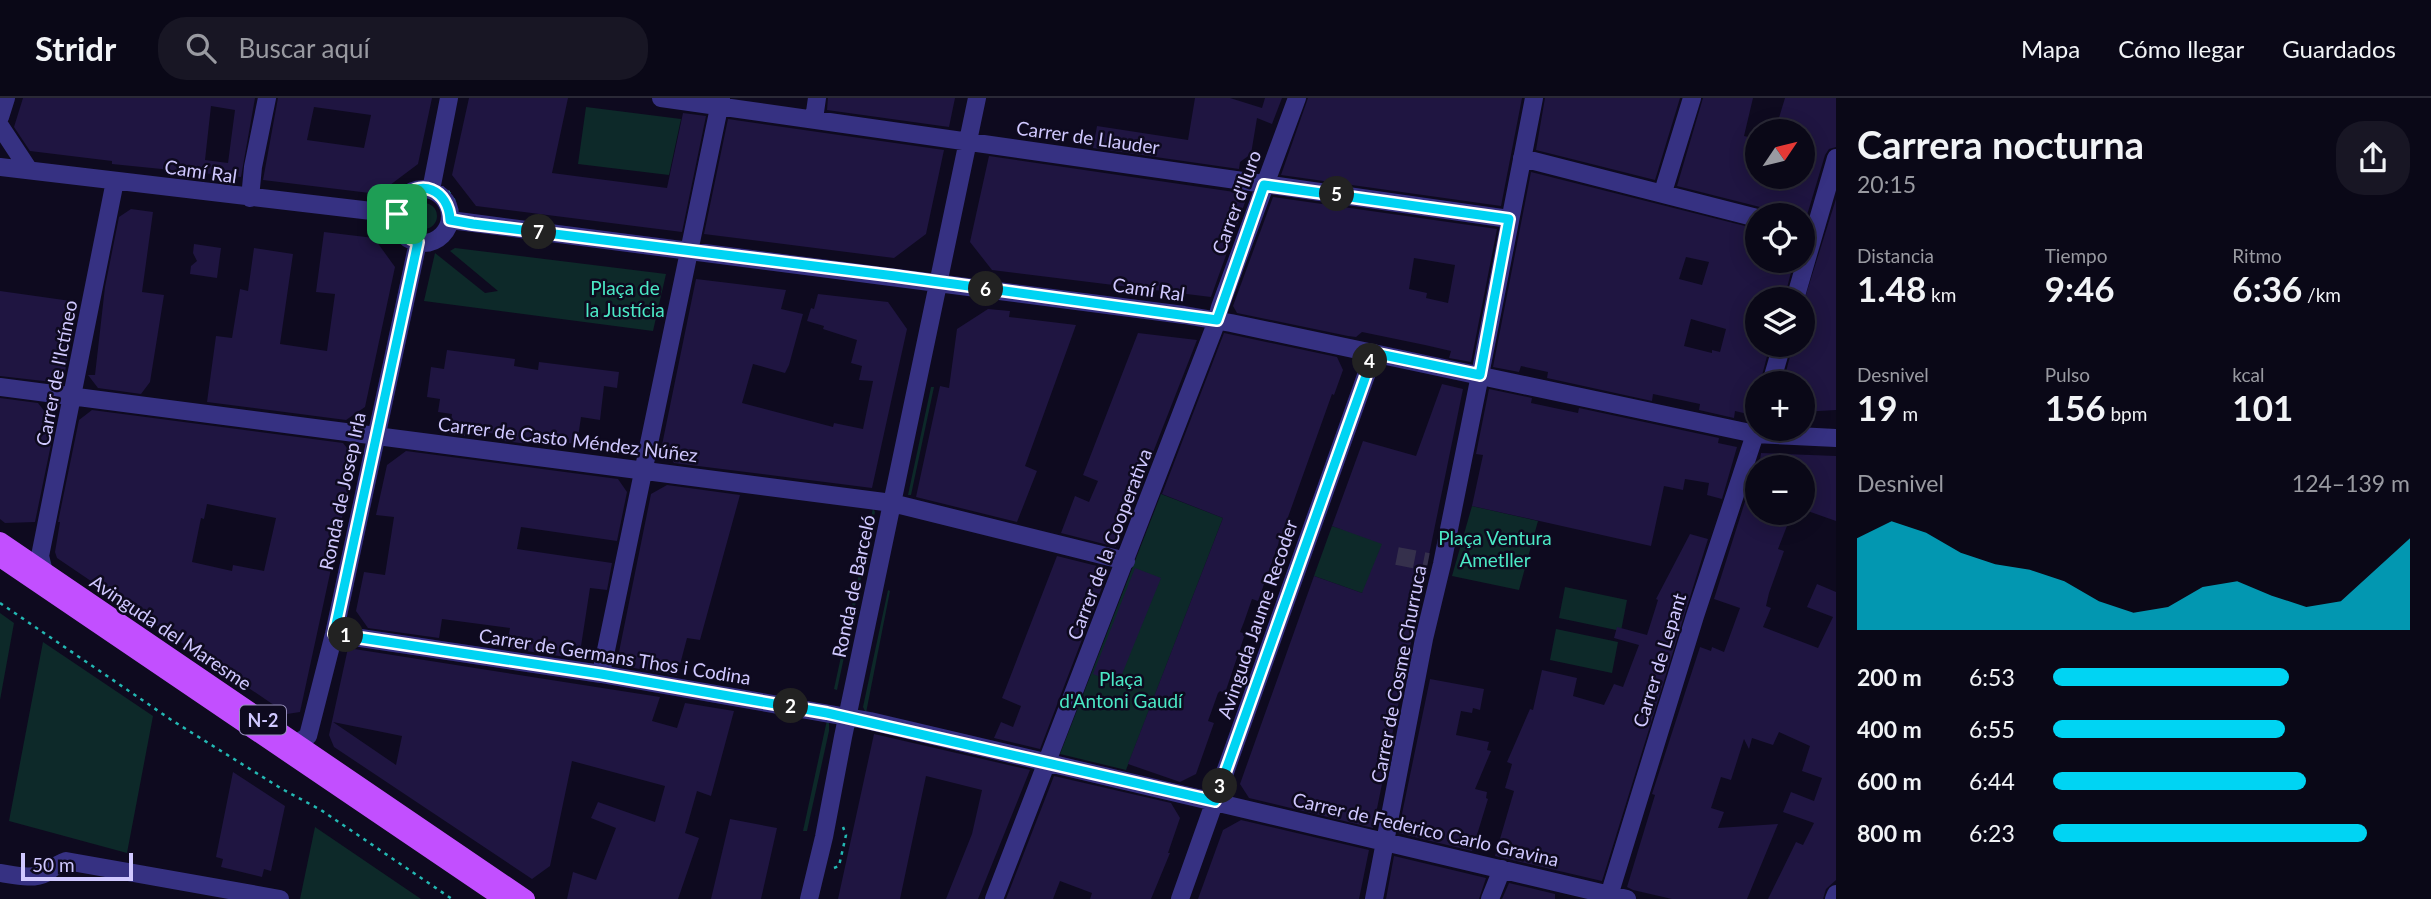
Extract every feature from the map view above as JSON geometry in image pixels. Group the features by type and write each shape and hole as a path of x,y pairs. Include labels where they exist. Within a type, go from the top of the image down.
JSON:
{"main road":[{"name":"Avinguda del Maresme","path":"0,541 526,899"},
{"name":"Avinguda del Maresme","path":"0,558 503,899"}],"street":[{"path":"0,117 6,98"},
{"path":"250,198 253,167 267,98"},
{"path":"431,186 449,98"},
{"name":"Carrer de Llauder","path":"661,98 720,102 968,142 1509,219"},
{"path":"814,119 817,98"},
{"name":"Ronda de Barceló","path":"809,899 977,98"},
{"name":"Carrer d'Iluro","path":"1217,320 1297,98"},
{"name":"Carrer de Cosme Churruca","path":"1374,899 1424,639 1435,563 1480,375 1534,98"},
{"path":"1662,192 1692,98"},
{"path":"601,674 720,102"},
{"path":"0,126 29,170"},
{"path":"1522,158 1745,215"},
{"path":"1815,214 1836,158"},
{"name":"Camí Ral","path":"0,167 250,198 394,208"},
{"name":"Carrer de l'Ictíneo","path":"44,572 40,556 115,181"},
{"path":"431,186 454,214 439,238 425,243 418,242 402,232 394,208 408,193 431,186"},
{"name":"Camí Ral","path":"454,214 689,252 1217,320 1745,429"},
{"name":"Ronda de Josep Irla","path":"297,743 308,736 334,634 418,242"},
{"name":"Carrer de la Cooperativa","path":"994,899 1217,320"},
{"name":"Avinguda Jaume Recoder","path":"1180,899 1374,353"},
{"name":"Carrer de Casto Méndez Núñez","path":"0,387 892,503 1126,561"},
{"name":"Camí Ral","path":"1815,436 1836,438"},
{"name":"Carrer de Lepant","path":"1615,898 1695,616 1753,441"},
{"name":"Carrer de Germans Thos i Codina","path":"334,634 601,674 847,716 1215,801"},
{"name":"Carrer de Federico Carlo Gravina","path":"1215,801 1615,898"},
{"path":"0,873 31,876 44,874 55,865 66,861 280,899"},
{"path":"1490,899 1502,869"}],"path":[{"path":"394,208 409,187 431,186 452,196 454,214"},
{"path":"0,603 173,721 282,789 321,810 452,899"}],"green space":[{"path":"586,107 681,119 669,175 578,164"},
{"path":"424,203 433,207 437,216 433,225 424,229 415,225 411,216 415,207"},
{"name":"Plaça de la Justícia","path":"455,248 666,274 653,331 424,301 435,253 485,293 498,291 450,251"},
{"path":"931,387 934,387 911,495 908,495"},
{"name":"Plaça d'Antoni Gaudí","path":"1161,494 1223,518 1126,770 1060,754"},
{"name":"Plaça Ventura Ametller","path":"1472,506 1538,521 1519,590 1452,576"},
{"path":"873,508 875,512 837,690 834,689"},
{"path":"1332,526 1398,547 1362,593 1314,576"},
{"path":"1565,587 1627,600 1621,631 1559,618"},
{"path":"888,590 890,591 866,713 863,707"},
{"path":"0,613 14,623 0,700"},
{"path":"1556,629 1618,642 1612,673 1550,660"},
{"path":"43,642 153,716 127,853 9,821"},
{"path":"827,720 829,731 807,831 803,831"},
{"path":"315,827 421,899 300,899"}],"building":[{"path":"23,98 255,98 241,177 112,164 112,161 30,151 14,127","holes":["211,106 235,110 228,163 205,160"]},
{"path":"278,98 432,98 418,164 378,194 263,180","holes":["314,107 371,115 364,148 307,140"]},
{"path":"469,98 568,98 552,173 667,188 683,113 706,116 682,232 476,206 452,175"},
{"path":"828,98 955,98 949,127 827,110"},
{"path":"1195,98 1230,98 1262,108 1265,98 1282,98 1272,124 1257,118 1251,154 1240,162 1239,169 1093,148 1097,126 1188,140"},
{"path":"1308,98 1522,98 1501,206 1281,175"},
{"path":"1545,98 1680,98 1655,180 1536,150"},
{"path":"1703,98 1753,98 1748,119 1745,119 1745,189 1815,189 1811,203 1745,203 1677,186"},
{"path":"1785,98 1836,98 1836,147 1829,149 1815,188 1815,119 1779,119"},
{"path":"728,119 944,150 926,234 894,258 704,234"},
{"path":"989,156 1248,194 1211,297 992,270 970,242"},
{"path":"1531,172 1745,226 1745,273 1791,273 1787,287 1745,287 1745,357 1767,357 1763,371 1745,371 1745,413 1735,411 1734,418 1699,410 1700,404 1653,394 1652,401 1547,378 1548,372 1521,366 1519,372 1493,367","holes":["1686,257 1709,262 1702,285 1679,279","1691,319 1726,329 1720,352 1712,350 1712,353 1684,346"]},
{"path":"1273,197 1497,229 1471,362 1449,358 1451,351 1362,332 1356,337 1348,336 1237,313 1233,306","holes":["1414,258 1455,265 1448,303 1426,298 1427,293 1409,289"]},
{"path":"1836,199 1836,410 1815,411 1815,371 1786,371 1790,357 1815,357 1815,287 1808,287 1815,273"},
{"path":"131,209 153,212 142,292 164,295 150,382 141,394 98,388 88,375 95,375 105,287 119,217"},
{"path":"324,232 374,238 395,267 365,407 346,420 207,402 216,336 232,338 240,289 248,291 254,248 293,254 280,344 327,351 335,294 316,292"},
{"path":"194,244 221,248 217,278 190,274 191,266 197,261 193,253"},
{"path":"696,279 786,290 781,309 803,314 789,365 785,373 753,364 742,403 833,427 834,423 863,429 873,381 859,380 862,366 851,363 857,340 807,321 811,308 814,309 818,294 888,302 907,329 872,488 674,463 662,445"},
{"path":"0,291 78,302 65,372 52,382 0,376"},
{"path":"988,309 1010,311 1009,317 1076,325 1025,466 1037,471 1017,522 916,497 940,386 949,388 957,329"},
{"path":"1138,333 1197,340 1116,547 1061,533 1075,496 1089,502 1098,481 1083,475"},
{"path":"1224,333 1337,357 1343,370 1258,601 1252,599 1240,632 1245,634 1225,693 1218,693 1208,721 1214,723 1196,774 1180,782 1128,764 1223,518 1162,494"},
{"path":"447,350 515,359 514,366 538,370 539,362 619,372 617,388 604,386 600,420 581,417 577,444 529,438 528,444 504,441 505,435 465,430 465,436 449,434 452,414 438,412 440,399 427,397 431,367 444,369"},
{"path":"1442,384 1463,389 1373,828 1249,798 1240,784 1314,576 1362,593 1382,544 1332,526 1363,441 1416,456"},
{"path":"1489,389 1532,398 1531,403 1578,413 1579,408 1719,438 1718,443 1737,447 1722,499 1707,495 1709,483 1685,479 1683,490 1664,486 1651,546 1472,506 1483,455 1476,454"},
{"path":"0,398 38,403 55,425 35,522 5,523 0,519"},
{"path":"92,410 343,443 355,458 300,712 287,714 57,558 55,552 58,522 79,420","holes":["207,504 276,518 264,571 233,565 232,571 192,562 201,518 204,519"]},
{"path":"406,451 618,479 627,492 617,541 521,527 517,549 612,563 607,590 590,588 579,659 506,648 510,628 442,619 439,638 368,628 356,611 364,572 385,575 394,517 376,515 387,465"},
{"path":"1761,453 1811,455 1761,455"},
{"path":"1815,455 1836,456 1836,521 1815,514"},
{"path":"667,485 740,495 700,640 687,638 677,676 629,667 619,652 651,494"},
{"path":"1745,502 1745,525 1787,525 1778,549 1784,551 1769,593 1766,606 1771,608 1763,627 1818,648 1833,617 1807,607 1817,584 1836,592 1836,880 1826,889 1823,899 1768,899 1796,842 1803,845 1814,823 1783,812 1791,792 1814,801 1822,778 1802,771 1810,746 1779,732 1773,745 1752,738 1749,749 1744,739 1731,780 1721,777 1711,808 1724,812 1718,828 1778,824 1747,899 1672,899 1627,887 1655,795 1652,794 1700,647 1711,651 1712,647 1724,652 1740,608 1714,599"},
{"path":"1690,534 1708,539 1602,881 1495,856 1514,791 1505,788 1512,764 1507,762 1530,709 1533,710 1542,670 1577,678 1573,696 1604,705 1614,684 1623,687 1639,645 1614,638 1617,627 1647,635 1658,600 1656,599"},
{"path":"1057,556 1109,569 1040,749 994,738 1001,722 1013,727 1021,706 1002,698"},
{"path":"1135,568 1161,578 1118,684 1093,674"},
{"path":"348,648 660,697 652,721 677,728 685,703 734,711 711,796 697,791 685,833 699,838 678,899 567,899 573,872 596,880 616,828 591,818 598,802 655,822 665,786 572,761 550,866 532,879 334,747 329,735","holes":["333,722 402,736 396,765"]},
{"path":"1430,679 1484,689 1480,710 1473,708 1472,713 1461,711 1456,735 1489,742 1487,750 1491,751 1475,789 1487,792 1488,799 1472,851 1398,833"},
{"path":"874,734 1030,770 978,899 946,899 972,834 982,790 926,776 900,899 838,899"},
{"path":"233,772 285,806 271,871 264,869 262,877 221,867 223,859 216,857"},
{"path":"1054,776 1171,803 1180,818 1170,853 1151,899 1090,899 1092,893 1060,881 1053,899 1006,899"},
{"path":"730,819 777,828 761,899 711,899"},
{"path":"1241,820 1369,850 1359,899 1198,899 1223,830"},
{"path":"1394,856 1486,878 1479,899 1386,899"},
{"path":"1509,883 1555,894 1555,899 1502,899"}],"tunnel":[{"path":"1397,556 1428,562"}],"route":[{"path":"1264,185 1509,219 1480,375 1374,353 1215,801 1046,764 870,721 601,674 334,634 418,242 402,232 397,214 400,202 408,193 425,189 443,197 448,204 450,220 473,224 895,276 1217,320 1264,185"}]}
